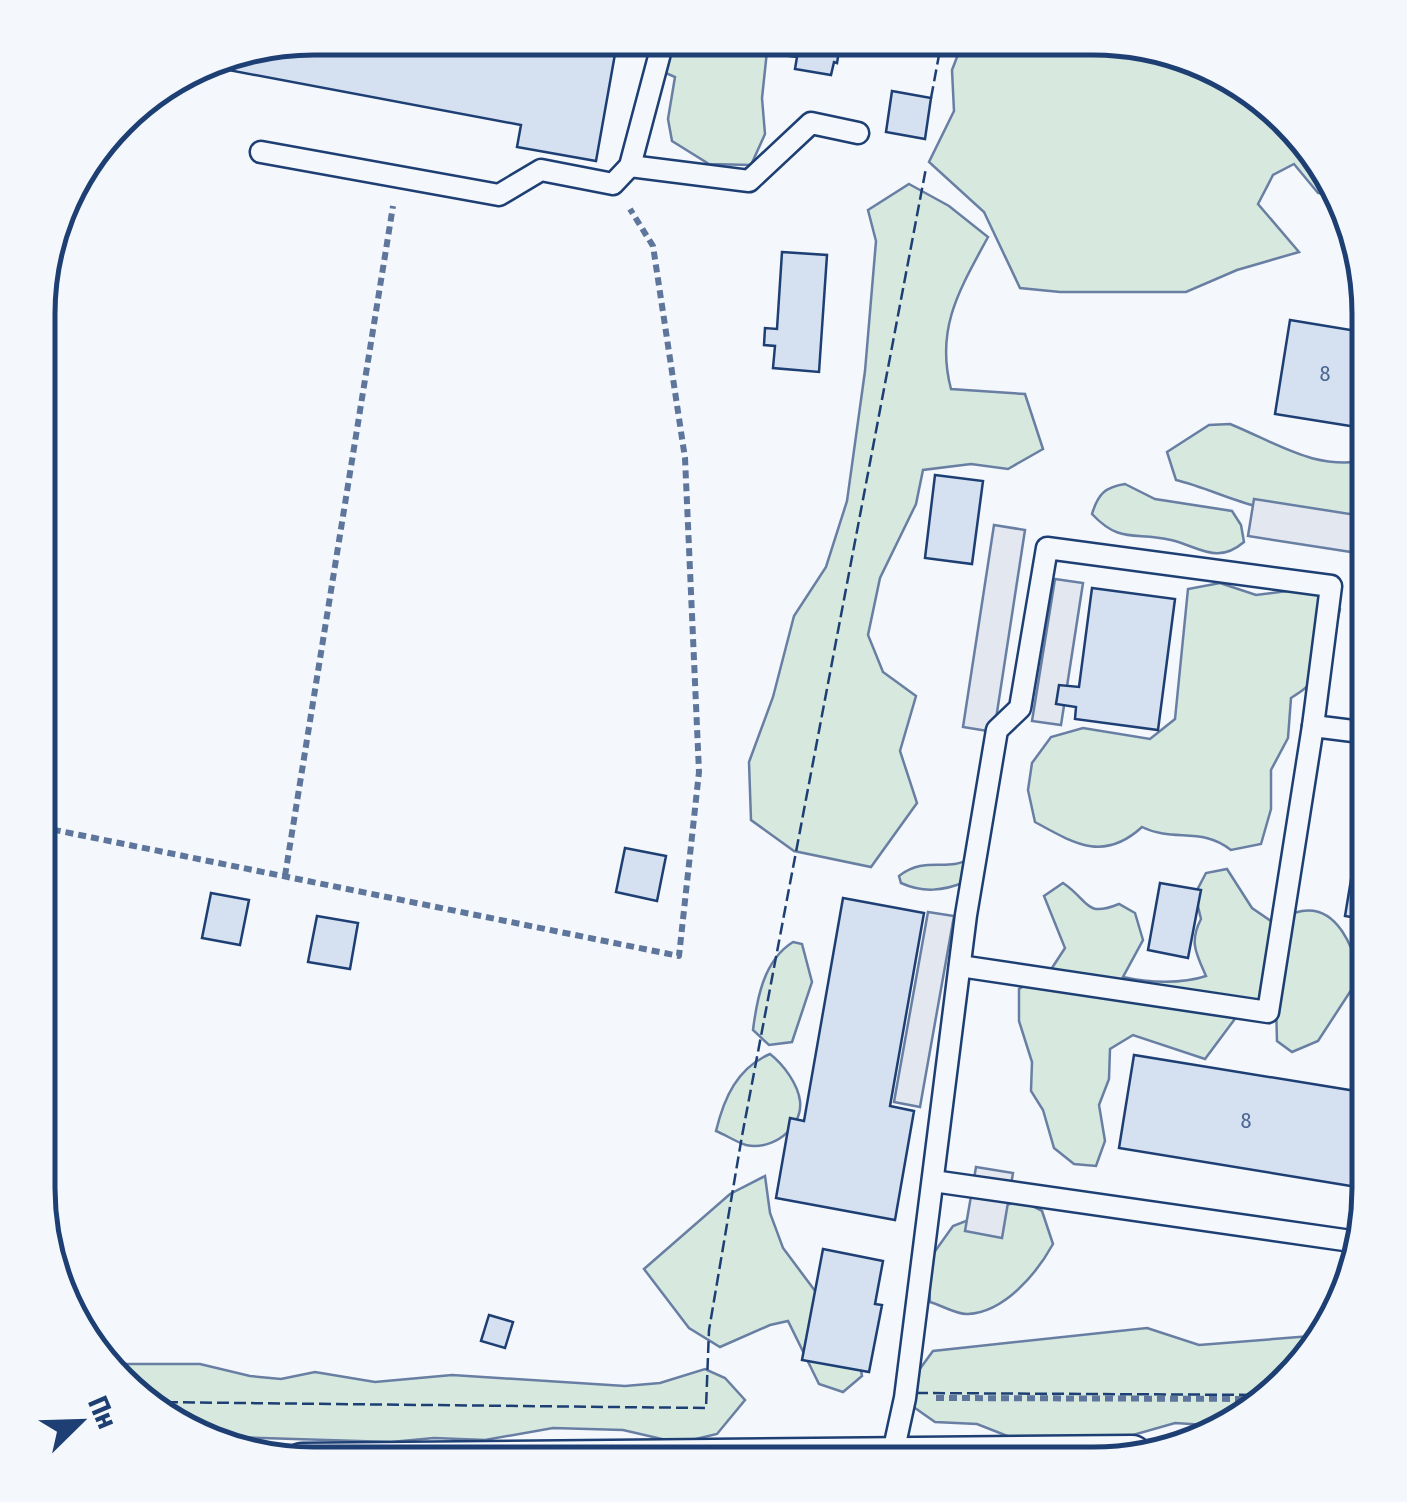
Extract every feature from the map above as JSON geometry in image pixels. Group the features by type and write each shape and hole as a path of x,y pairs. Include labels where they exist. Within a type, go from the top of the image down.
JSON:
{"lane":[{"path":"262,152 499,196 541,170 614,184 630,166 659,55"},
{"path":"630,166 748,181 810,124 858,133"},
{"path":"894,1446 905,1398 960,966 996,730 1020,708 1046,548 1331,586 1268,1012 960,966"},
{"path":"1313,726 1351,731"},
{"path":"933,1181 1346,1240"}],"path":[{"path":"285,876 398,177"},
{"path":"56,830 679,956 699,772 685,458 653,246 614,184"},
{"path":"905,1398 1242,1399"}],"shaded area":[{"path":"652,55 767,55 762,98 765,134 751,165 709,164 672,141 668,119 675,77 652,67"},
{"path":"958,55 1093,55 1160,64 1207,82 1237,99 1276,131 1308,170 1322,194 1294,164 1273,175 1258,204 1299,252 1237,270 1186,292 1060,292 1020,288 984,212 929,162 954,111 952,70"},
{"path":"909,184 949,206 988,237 960,292 948,328 951,389 1025,394 1043,449 1008,469 971,464 923,470 916,504 880,578 868,635 883,672 916,696 900,751 917,803 871,867 794,851 751,820 749,762 773,697 794,616 826,567 847,501 865,371 876,241 868,210"},
{"path":"1230,424 1314,459 1351,462 1351,517 1259,507 1176,480 1167,452 1209,425"},
{"path":"1125,484 1155,499 1232,511 1241,525 1244,542 1217,553 1112,530 1092,514 1103,493"},
{"path":"1254,499 1351,514 1351,552 1248,536"},
{"path":"994,525 1025,530 994,732 963,727"},
{"path":"1055,579 1083,583 1061,725 1032,721"},
{"path":"1220,583 1256,595 1311,588 1340,609 1328,661 1315,680 1291,698 1288,738 1271,770 1271,809 1261,844 1231,850 1198,836 1165,834 1142,827 1115,844 1089,846 1035,822 1028,790 1032,763 1051,737 1083,728 1150,739 1175,719 1188,589"},
{"path":"970,858 965,882 957,885 925,889 901,883 899,876 918,866 953,864"},
{"path":"1227,869 1252,908 1271,921 1315,911 1334,922 1351,950 1351,990 1318,1041 1292,1052 1277,1041 1276,1004 1246,1004 1205,1059 1133,1035 1110,1049 1109,1079 1099,1105 1105,1141 1096,1166 1074,1164 1054,1148 1043,1110 1031,1091 1032,1062 1019,1021 1019,989 1050,971 1065,948 1044,896 1063,883 1088,906 1099,909 1119,904 1135,913 1143,940 1123,977 1187,980 1206,976 1195,948 1201,919 1195,894 1206,873"},
{"path":"928,912 954,916 920,1107 894,1102"},
{"path":"793,942 802,944 812,982 792,1042 769,1045 753,1030 757,1005 769,969"},
{"path":"770,1054 793,1081 800,1111 784,1136 765,1145 746,1145 716,1131 734,1085 749,1067"},
{"path":"976,1167 1013,1173 1002,1238 965,1231"},
{"path":"765,1176 770,1213 783,1248 857,1347 862,1376 843,1392 819,1384 788,1321 720,1347 689,1328 644,1269 730,1194"},
{"path":"1020,1200 1042,1211 1053,1244 1029,1278 1007,1299 982,1312 964,1314 930,1302 928,1261 953,1226"},
{"path":"1147,1328 1199,1345 1305,1337 1264,1383 1197,1424 1175,1423 1126,1437 1023,1442 977,1424 935,1422 915,1408 908,1385 933,1351"},
{"path":"124,1364 200,1364 281,1379 315,1372 375,1382 452,1375 625,1386 660,1383 705,1369 725,1378 745,1400 717,1434 679,1443 623,1430 553,1428 485,1440 434,1438 391,1442 245,1437 215,1427 170,1403"}],"building":[{"path":"314,55 615,55 596,161 517,147 521,125 229,70 281,57"},
{"path":"781,55 838,55 831,75 795,69 797,57"},
{"path":"892,91 931,98 925,139 886,132"},
{"path":"782,252 827,255 819,372 773,368 775,346 764,345 765,328 777,329"},
{"path":"1290,320 1351,330 1351,426 1275,414"},
{"path":"935,475 983,481 972,564 925,558"},
{"path":"1092,588 1175,599 1158,730 1075,719 1076,707 1056,704 1059,685 1079,687"},
{"path":"625,848 666,856 657,901 616,892"},
{"path":"1351,880 1351,917 1345,916"},
{"path":"1160,883 1201,890 1188,958 1148,950"},
{"path":"211,893 249,900 240,945 202,938"},
{"path":"843,898 924,913 890,1106 914,1111 895,1220 776,1198 790,1118 804,1121"},
{"path":"317,916 358,923 350,969 308,962"},
{"path":"1134,1055 1351,1090 1351,1186 1119,1148"},
{"path":"823,1249 883,1261 875,1304 882,1305 869,1372 802,1360"},
{"path":"489,1315 513,1322 505,1348 481,1341"}],"fence":[{"path":"931,98 939,55"},
{"path":"169,1402 706,1408 709,1330 742,1136 926,168"},
{"path":"916,1393 1248,1395"}]}
